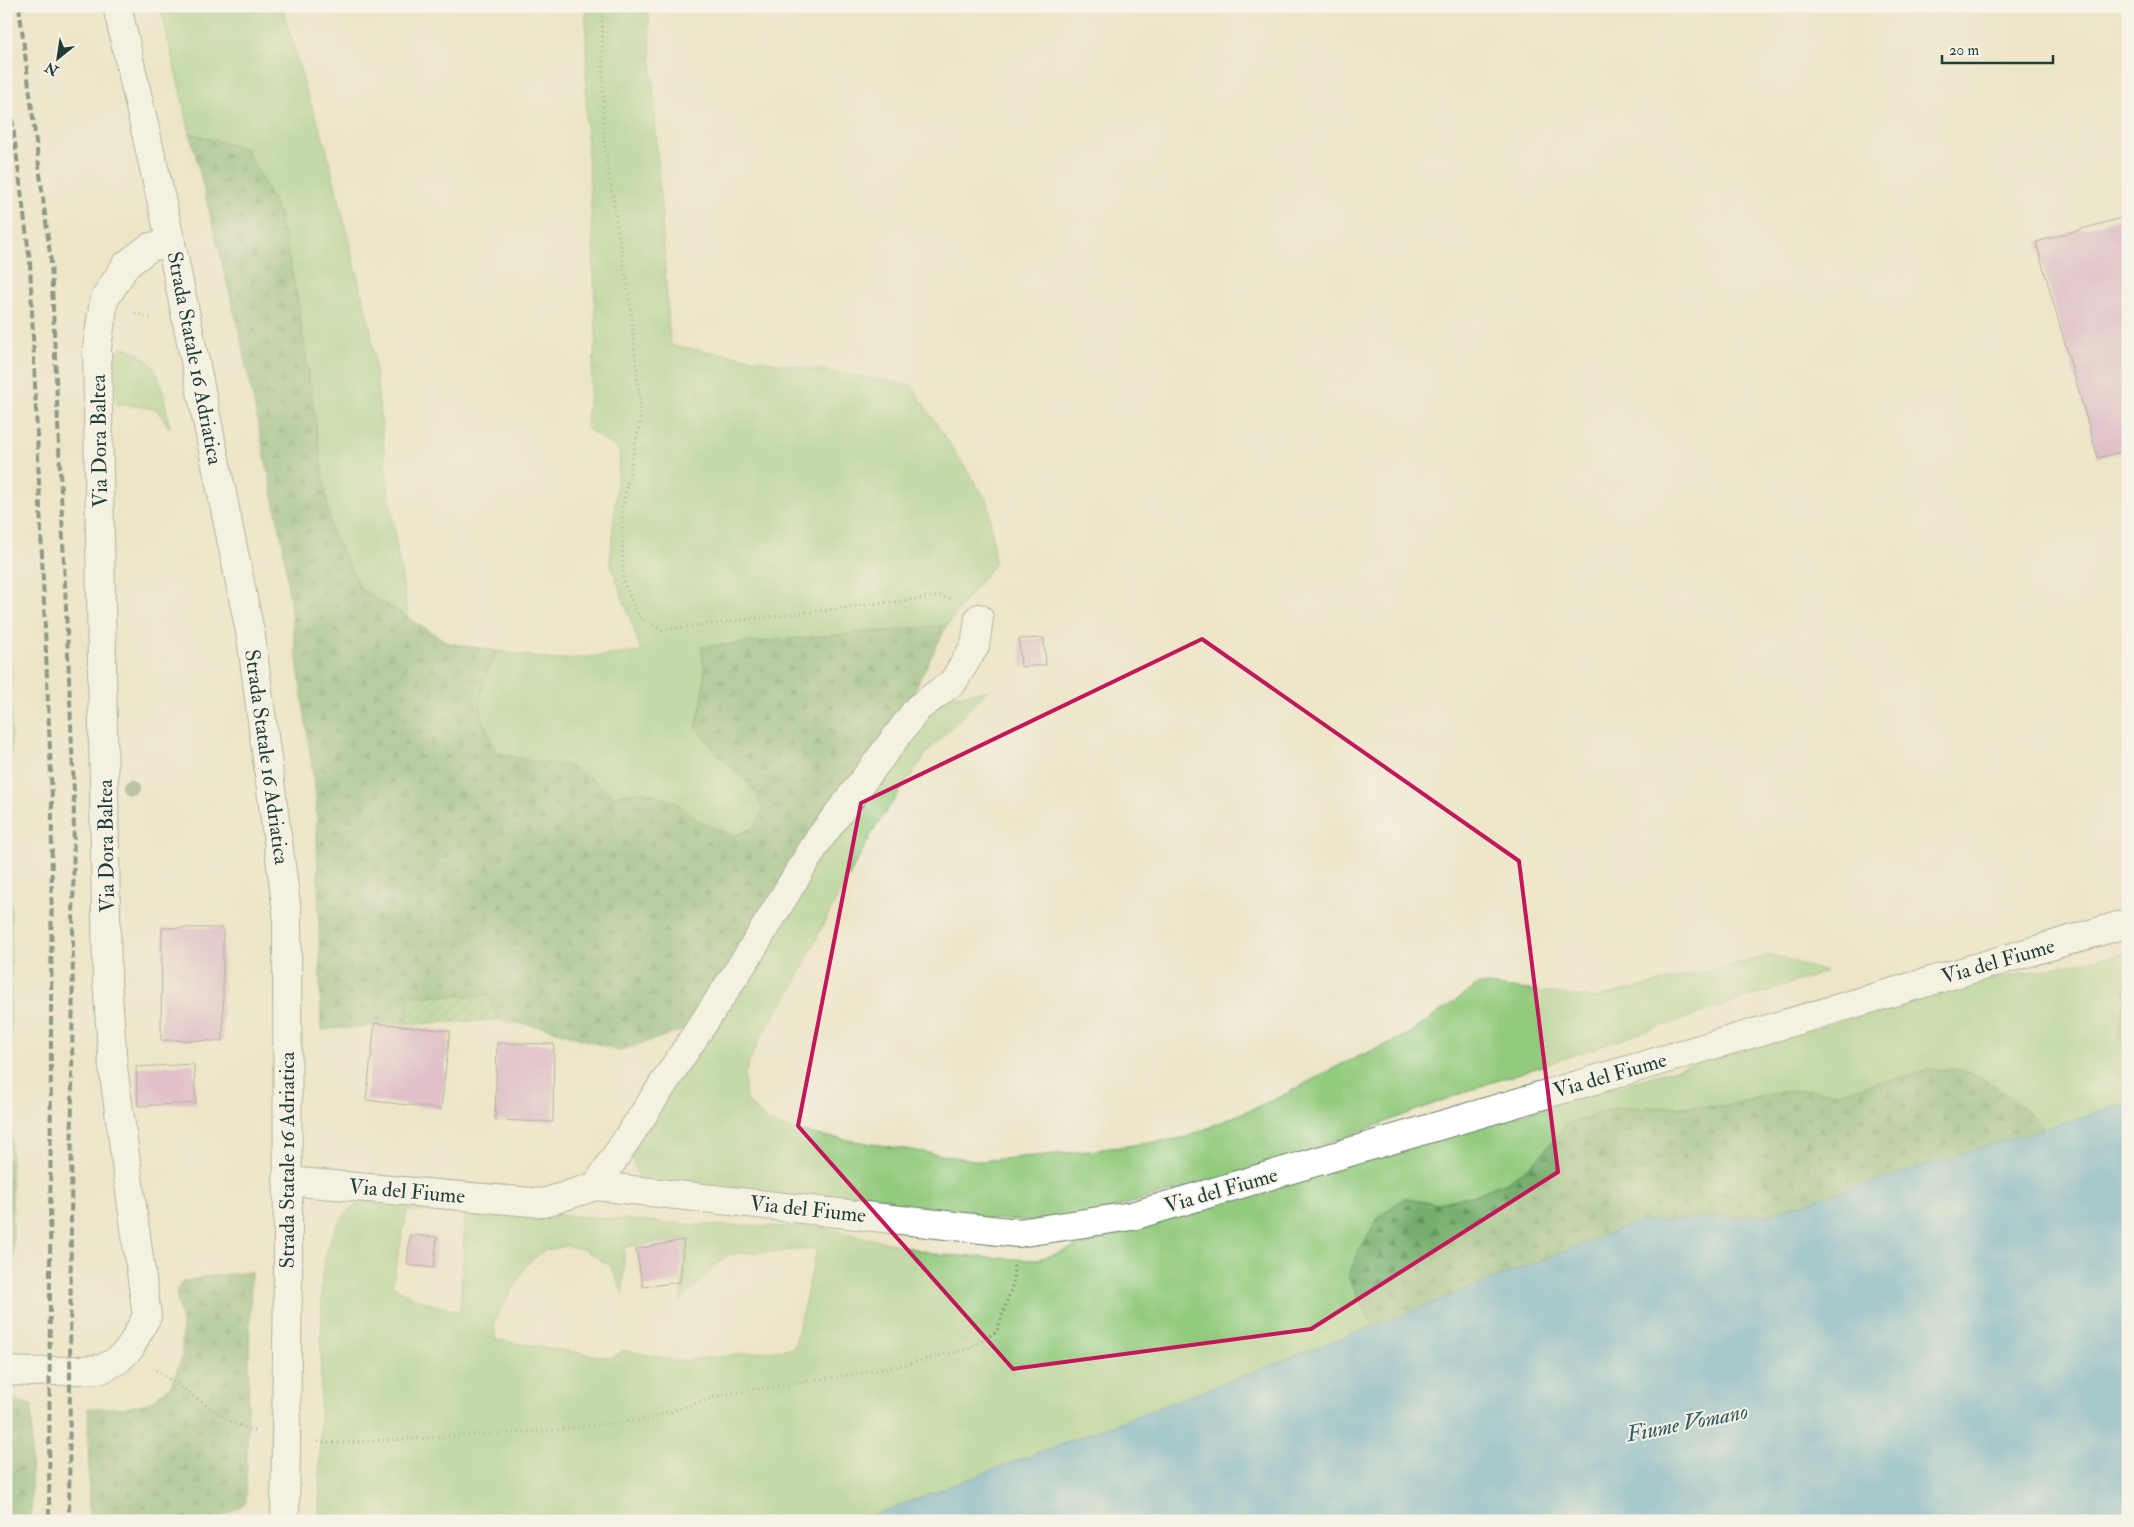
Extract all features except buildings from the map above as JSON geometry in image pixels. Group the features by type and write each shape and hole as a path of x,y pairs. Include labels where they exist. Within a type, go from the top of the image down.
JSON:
{"street":[{"name":"Strada Statale 16 Adriatica","path":"117,6 171,243 251,637 287,911 288,1273 285,1521"},
{"name":"Via Dora Baltea","path":"6,1371 32,1372 102,1369 118,1360 130,1348 147,1316 113,1067 107,979 97,348 104,300 126,265 150,247 171,243"},
{"path":"596,1186 749,954 819,839 918,708 953,682 975,646 980,618"},
{"name":"Via del Fiume","path":"287,1181 543,1203 596,1186 1018,1233 1132,1216 2128,923"}],"path":[{"path":"602,6 604,143 631,310 641,416 622,510 623,581 639,616 662,630 940,596 962,602 980,618"},
{"path":"128,319 135,313 155,320"},
{"path":"311,1442 337,1443 543,1431 648,1419 721,1395 886,1369 972,1348 997,1331 1013,1283 1018,1233"},
{"path":"123,1354 167,1376 195,1399 229,1421 260,1434"}],"highlighted area":[{"path":"1202,639 1519,861 1558,1172 1311,1329 1013,1369 798,1126 861,803"}],"green space":[{"path":"160,6 282,6 305,87 325,144 371,331 389,494 408,618 361,589 331,530 298,302 279,212 246,149 190,133"},
{"path":"586,6 648,6 670,345 911,385 989,504 995,563 947,625 701,647 704,687 696,727 718,755 755,790 763,809 754,828 733,836 701,823 675,802 643,791 612,796 590,778 497,753 484,724 481,712 480,702 485,680 497,651 554,660 642,652 610,562 620,451 586,428 596,338 593,240 586,121"},
{"path":"190,133 246,149 279,212 298,302 331,530 361,590 449,643 497,651 485,680 480,702 484,724 497,753 531,761 567,765 590,778 612,796 643,791 675,802 701,823 733,836 754,828 763,809 755,790 718,755 696,727 704,687 701,647 947,625 910,699 683,1030 619,1051 547,1028 498,1020 489,996 409,996 408,1024 321,1030 316,795 283,545 240,336"},
{"path":"122,347 135,351 153,367 162,390 170,428 156,409 117,404 114,355"},
{"path":"6,527 11,670 11,1162 6,1162"},
{"path":"988,690 928,751 874,829 824,923 794,986 760,1038 744,1075 746,1100 767,1121 789,1129 823,1136 979,1161 1089,1151 1184,1138 1282,1096 1340,1065 1409,1034 1479,984 1594,998 1773,955 1825,972 1478,1087 1277,1163 1062,1222 920,1216 640,1185 632,1157 639,1130 860,796 914,720 953,696"},
{"path":"2128,953 2128,976 2118,1033 2128,1056 2128,1102 2045,1129 2020,1105 1879,1082 1838,1093 1810,1090 1778,1092 1725,1106 1614,1108 1567,1124 1533,1164 1507,1182 1472,1196 1434,1204 1404,1198 1348,1277 1374,1326 876,1514 852,1521 319,1521 322,1273 332,1236 343,1217 351,1208 375,1195 546,1214 699,1225 821,1227 941,1255 1036,1260 1196,1209 1965,985","holes":["407,1211 465,1214 460,1312 418,1300 392,1285","686,1239 680,1302 728,1254 817,1249 794,1348 680,1361 623,1350 612,1358 496,1340 494,1322 527,1264 543,1251 565,1246 585,1250 611,1266 623,1294 624,1247"]},
{"path":"2128,976 2128,1056 2118,1033"},
{"path":"409,996 489,996 498,1020 408,1024"},
{"path":"1951,1069 1975,1075 2008,1095 2045,1129 1766,1215 1639,1222 1374,1326 1348,1277 1359,1251 1379,1217 1404,1198 1434,1204 1472,1196 1507,1182 1533,1164 1567,1124 1614,1108 1725,1106 1778,1092 1810,1090 1838,1093 1928,1070"},
{"path":"6,1162 11,1162 14,1273 6,1333"},
{"path":"251,1272 246,1503 216,1521 89,1521 88,1408 125,1408 148,1403 171,1386 182,1356 182,1323 176,1292 182,1282 201,1277"},
{"path":"6,1397 32,1405 31,1521 6,1521"}],"water":[{"name":"Fiume Vomano","path":"2128,1102 2128,1521 852,1521 876,1514 1374,1326 1639,1222 1767,1215"}],"railway":[{"path":"19,6 51,262 74,793 69,1521"},
{"path":"6,71 30,262 52,800 49,1521"}]}
